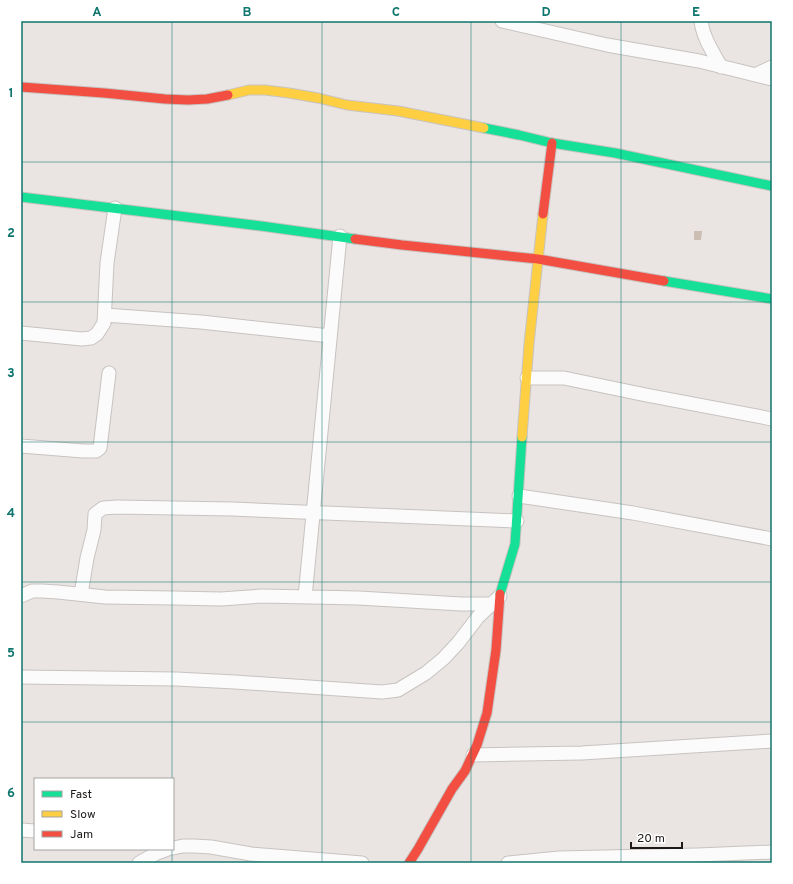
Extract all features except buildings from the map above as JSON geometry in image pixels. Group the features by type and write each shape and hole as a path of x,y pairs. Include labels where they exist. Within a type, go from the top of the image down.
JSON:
{"street":[{"path":"502,21 607,45 699,61 772,79"},
{"path":"701,21 702,29 721,67"},
{"path":"755,75 772,67"},
{"path":"21,87 188,100 207,99 249,90 289,92 347,105 398,111 552,143 615,153 772,186"},
{"path":"411,863 452,789 465,771 477,745 487,713 496,650 496,600 515,544 527,378 538,259 552,143"},
{"path":"21,197 402,245 538,259 772,298"},
{"path":"21,333 82,339 91,338 97,334 104,323 107,263 116,208"},
{"path":"305,597 340,236"},
{"path":"105,315 201,322 330,336"},
{"path":"21,446 83,451 96,451 100,448 109,372"},
{"path":"527,378 564,378 772,419"},
{"path":"519,496 633,513 772,539"},
{"path":"81,594 87,558 94,530 95,514 103,508 232,509 517,521"},
{"path":"21,596 32,591 42,591 105,597 221,599 262,596 359,598 461,604 496,600"},
{"path":"21,677 176,679 382,692 398,690 426,673 443,659 458,643 478,617 496,600"},
{"path":"473,755 582,753 772,741"},
{"path":"21,830 34,831"},
{"path":"176,846 211,847 251,854 362,863"},
{"path":"139,863 165,850"},
{"path":"508,863 559,858 772,852"}],"traffic: fast":[{"path":"484,128 552,143 615,153 772,186"},
{"path":"21,197 355,239"},
{"path":"664,281 772,299"},
{"path":"500,594 515,544 522,437"}],"traffic: slow":[{"path":"228,95 249,90 289,93 347,105 398,111 484,128"},
{"path":"522,437 529,344 543,214"}],"traffic: jam":[{"path":"21,87 188,100 207,99 228,95"},
{"path":"543,214 552,143"},
{"path":"355,239 538,259 664,281"},
{"path":"409,863 452,789 465,771 477,745 487,713 496,650 500,594"}]}
